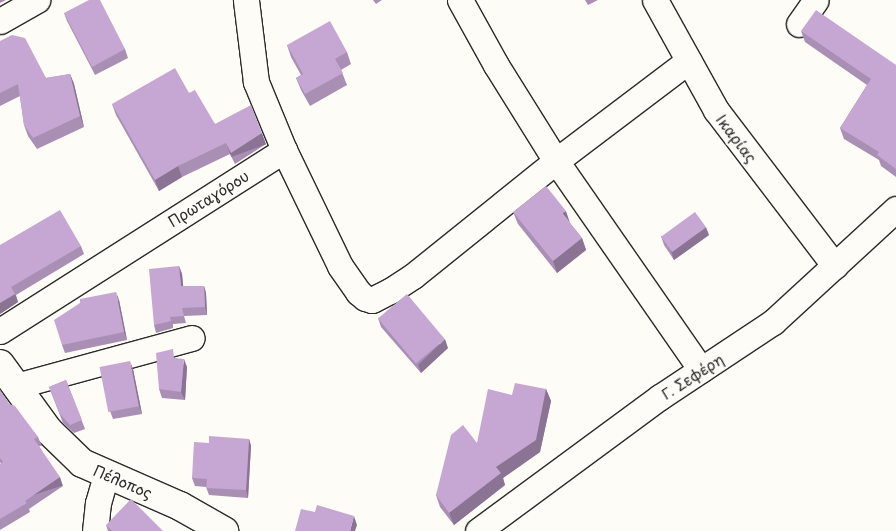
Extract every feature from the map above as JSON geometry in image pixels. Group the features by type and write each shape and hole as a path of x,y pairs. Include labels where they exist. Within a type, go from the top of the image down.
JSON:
{"street":[{"path":"0,21 37,0"},
{"path":"246,0 256,82 284,150 340,266 358,292 370,300 390,291 413,276 556,161 688,61"},
{"path":"460,0 496,65 556,161 701,370"},
{"name":"Ικαρίας","path":"655,0 716,110 835,266"},
{"path":"799,24 816,0"},
{"name":"Πρωταγόρου","path":"0,330 284,150"},
{"name":"Γ. Σεφέρη","path":"478,531 623,423 774,322 896,209"},
{"path":"16,386 192,338"},
{"name":"Πέλοπος","path":"0,364 48,430 68,452 82,463 106,476 180,506 224,531"},
{"path":"95,531 98,503 106,476"}],"building":[{"path":"89,0 100,0 125,49 92,67 64,13"},
{"path":"816,10 896,65 896,169 877,155 879,152 840,128 871,79 801,31"},
{"path":"330,21 347,52 335,59 343,73 305,94 296,78 303,74 287,45"},
{"path":"12,35 25,38 46,78 70,74 80,116 33,138 24,125 18,84 0,93 0,41"},
{"path":"175,68 189,93 195,90 215,124 251,105 262,133 231,153 226,143 178,166 155,180 112,104"},
{"path":"546,186 566,211 562,213 582,238 553,261 513,212"},
{"path":"60,210 81,246 11,287 15,294 0,303 0,245"},
{"path":"695,212 706,227 672,252 661,237"},
{"path":"179,266 181,286 204,286 205,307 182,308 184,316 170,317 171,321 154,325 149,269"},
{"path":"116,292 124,332 62,345 54,320 80,303 80,299"},
{"path":"407,294 445,339 416,364 378,318"},
{"path":"173,349 174,358 184,359 181,392 159,389 156,353"},
{"path":"130,361 139,406 108,412 100,367"},
{"path":"66,380 82,420 70,425 60,414 49,387"},
{"path":"515,383 546,389 536,440 496,467 501,473 449,513 436,495 451,435 463,425 477,443 488,389 512,395"},
{"path":"0,390 9,404 15,406 38,437 34,439 60,477 25,501 27,503 0,519 0,464 3,462 0,458"},
{"path":"209,436 249,439 246,490 206,488 207,479 192,478 194,442 209,443"},
{"path":"131,499 163,531 112,531 106,525"},
{"path":"317,505 354,516 350,531 295,531 301,509 315,512"}]}
